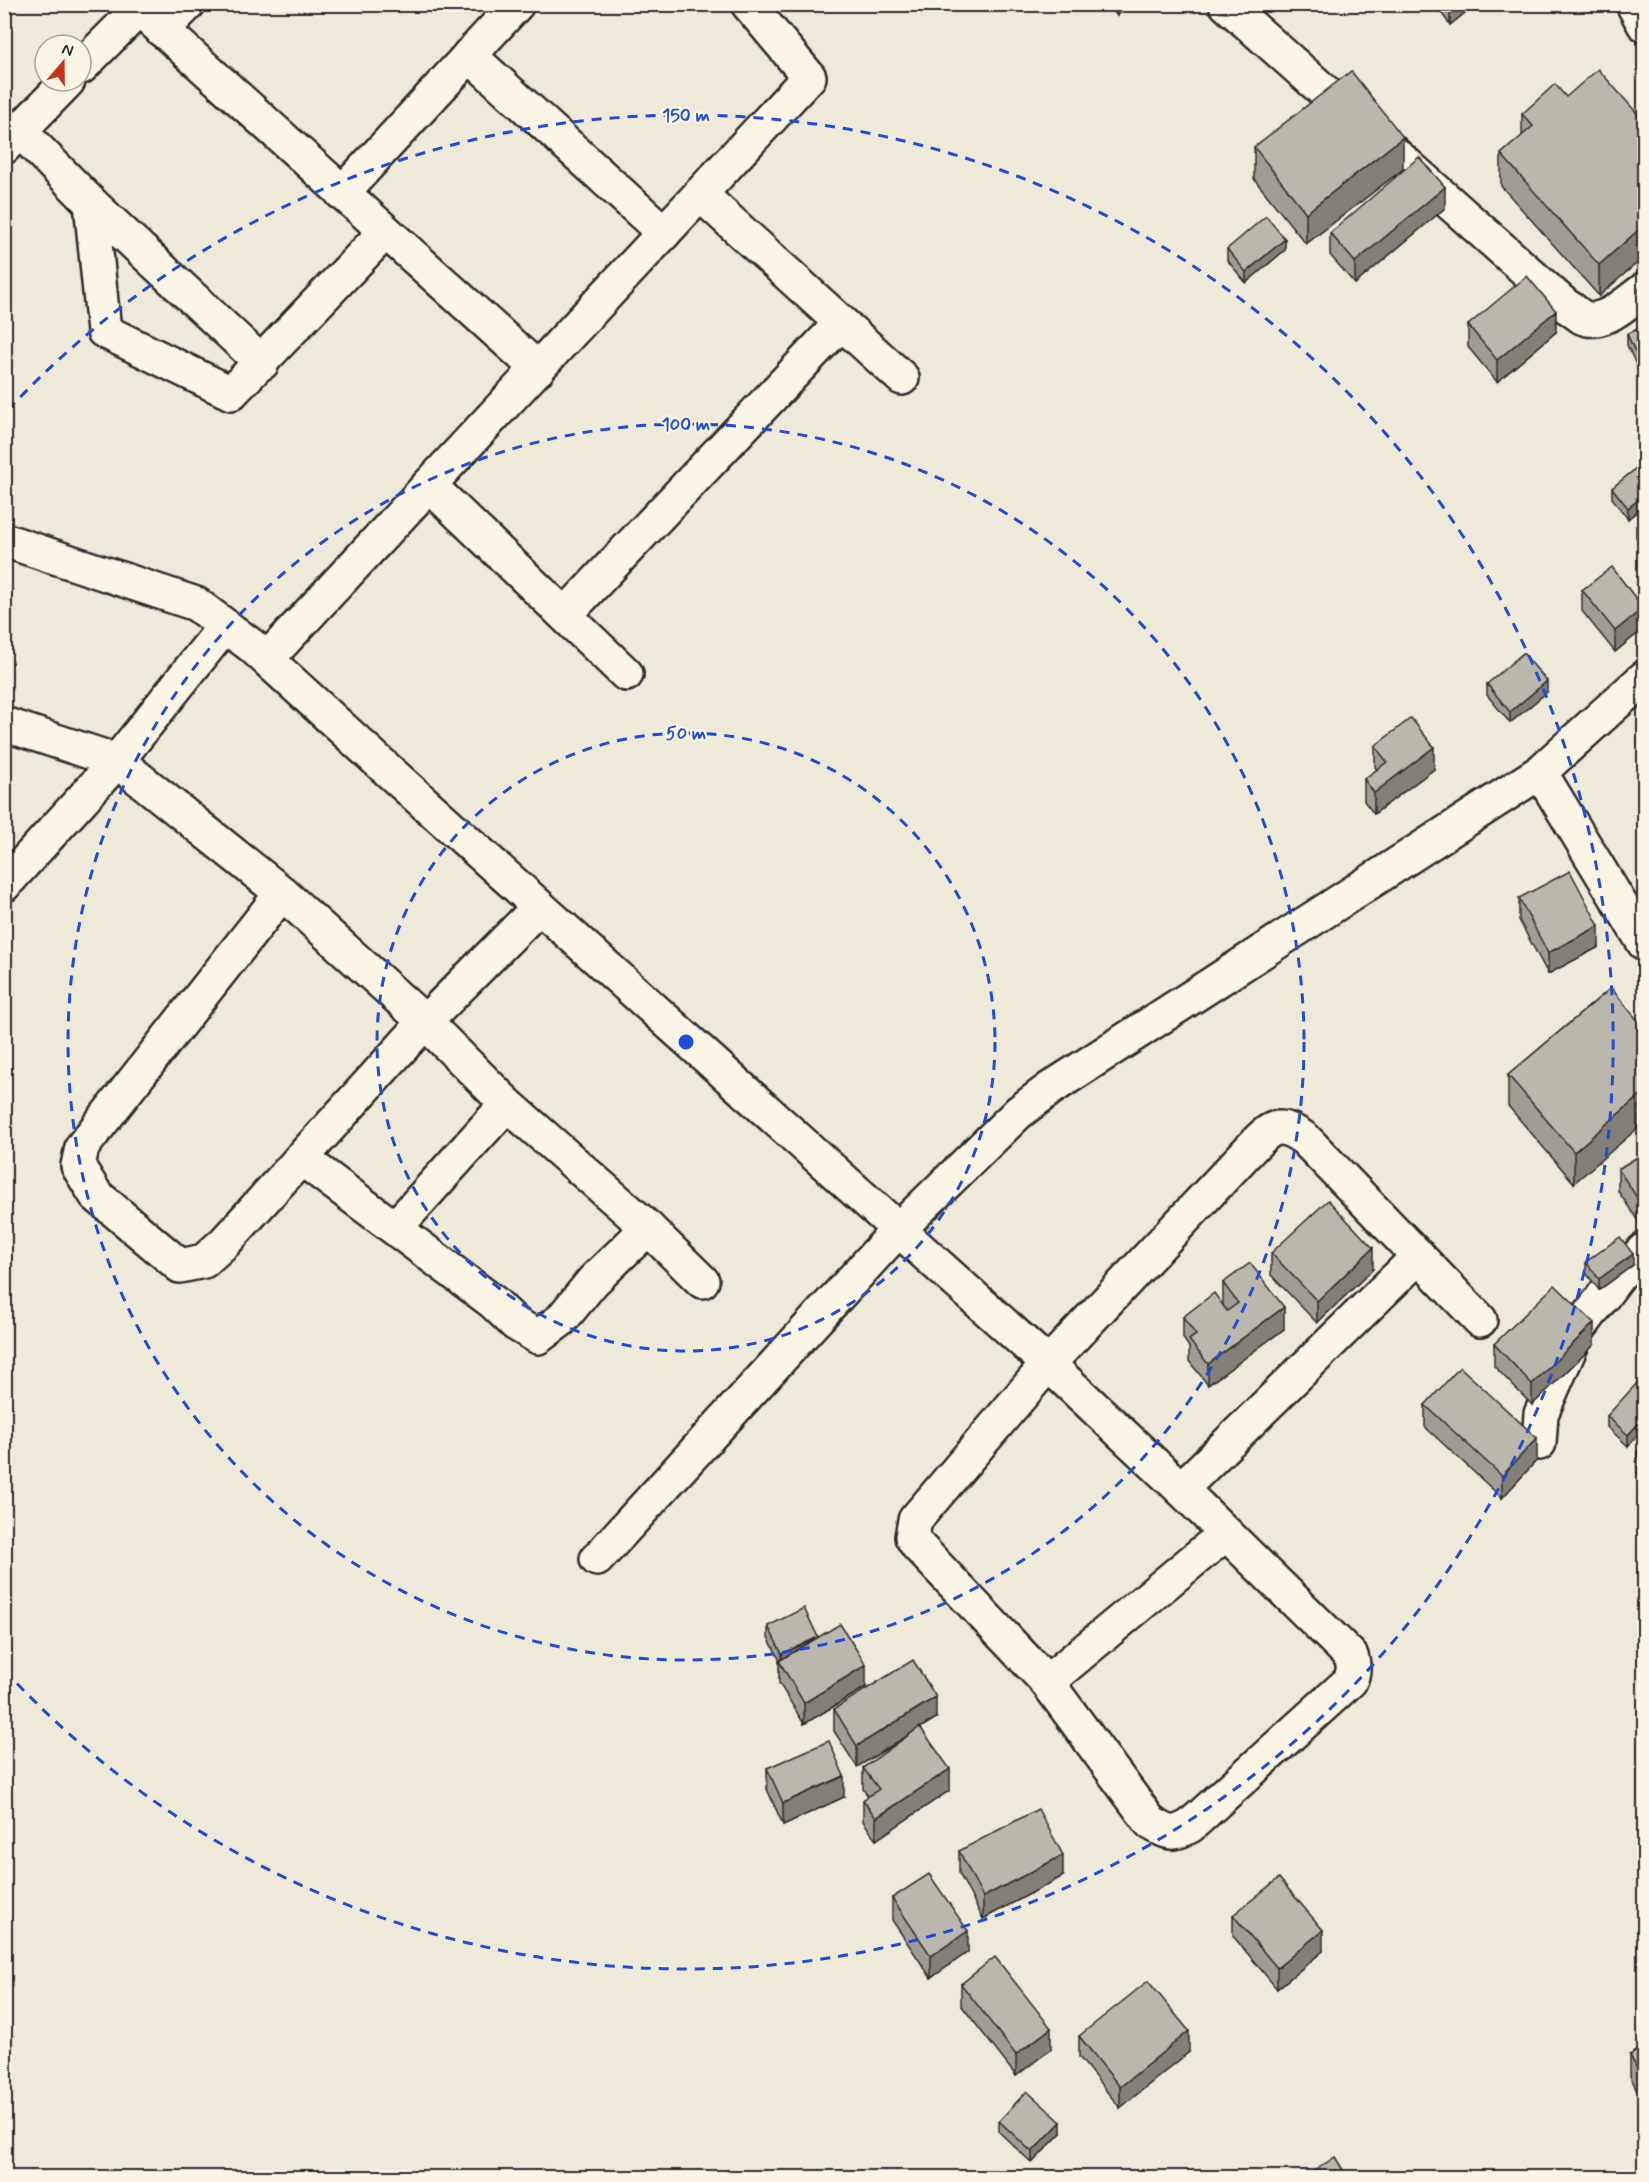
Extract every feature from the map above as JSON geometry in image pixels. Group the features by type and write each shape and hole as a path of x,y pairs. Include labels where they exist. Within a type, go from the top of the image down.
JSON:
{"street":[{"path":"93,57 145,15 188,4"},
{"path":"342,193 517,4"},
{"path":"267,659 809,77 748,4"},
{"path":"1226,4 1566,306 1584,317 1602,318 1644,290"},
{"path":"1633,4 1644,24"},
{"path":"145,15 538,369"},
{"path":"470,55 664,233"},
{"path":"56,93 12,138 91,203 262,363"},
{"path":"700,194 902,378"},
{"path":"91,203 104,331 231,393 385,232"},
{"path":"565,615 841,323"},
{"path":"429,485 626,674"},
{"path":"4,540 196,604 267,659 539,907 1048,1364 1181,1489 1351,1656 1354,1664 1350,1681 1190,1826 1177,1833 1168,1832 1151,1823 1047,1682 918,1546 912,1537 912,1528 918,1516 1048,1364 1268,1130 1274,1127 1295,1132 1305,1139 1480,1320"},
{"path":"4,885 117,761 225,626"},
{"path":"597,1559 899,1229 1019,1112 1051,1088 1540,772 1644,678"},
{"path":"4,724 117,761 282,893 425,1022 507,1104 648,1228 702,1281"},
{"path":"1540,772 1644,943"},
{"path":"282,893 82,1147 78,1166 96,1195 180,1266 204,1261 225,1242 425,1022 539,907"},
{"path":"395,1228 507,1104"},
{"path":"301,1158 493,1302 516,1324 538,1336 561,1320 593,1281 648,1228"},
{"path":"1539,1443 1541,1414 1578,1330 1619,1275 1644,1250"},
{"path":"1181,1489 1419,1256"},
{"path":"1047,1682 1226,1534"}],"building":[{"path":"1598,69 1644,121 1644,225 1599,265 1501,154 1533,126 1522,114 1555,84 1566,97"},
{"path":"1351,71 1403,137 1306,213 1254,147"},
{"path":"1419,157 1445,187 1355,262 1330,233"},
{"path":"1266,216 1285,239 1246,272 1227,249"},
{"path":"1527,276 1556,311 1497,360 1468,325"},
{"path":"1644,285 1644,296 1639,289"},
{"path":"1644,326 1644,371 1627,334"},
{"path":"1644,462 1644,495 1628,508 1612,488"},
{"path":"1644,521 1644,540 1636,526"},
{"path":"1612,567 1643,608 1615,631 1582,590"},
{"path":"1523,653 1547,681 1510,712 1487,684"},
{"path":"1411,718 1434,747 1374,793 1364,779 1387,762 1375,746"},
{"path":"1570,871 1599,926 1548,953 1519,898"},
{"path":"1611,988 1644,1028 1644,1092 1574,1152 1508,1075"},
{"path":"1644,1153 1644,1208 1618,1169"},
{"path":"1328,1200 1373,1248 1317,1301 1271,1253"},
{"path":"1620,1237 1633,1254 1599,1279 1586,1262"},
{"path":"1250,1263 1284,1307 1208,1364 1189,1340 1196,1335 1183,1317 1214,1293 1227,1311 1238,1303 1223,1283"},
{"path":"1555,1285 1594,1323 1532,1384 1494,1344"},
{"path":"1460,1367 1537,1438 1502,1476 1425,1405"},
{"path":"1637,1383 1644,1390 1644,1417 1628,1435 1607,1416"},
{"path":"1644,1442 1644,1458 1637,1452"},
{"path":"804,1608 818,1637 782,1654 768,1626"},
{"path":"840,1624 866,1665 804,1703 779,1661"},
{"path":"913,1660 936,1697 857,1746 834,1709"},
{"path":"920,1727 950,1769 876,1818 863,1800 879,1789 863,1768"},
{"path":"829,1741 844,1776 783,1803 767,1768"},
{"path":"1038,1809 1063,1855 983,1897 959,1851"},
{"path":"929,1874 968,1931 931,1956 892,1898"},
{"path":"1279,1878 1323,1930 1277,1968 1233,1915"},
{"path":"995,1957 1051,2028 1016,2055 961,1984"},
{"path":"1148,1981 1189,2031 1120,2087 1079,2036"},
{"path":"1644,2047 1644,2082 1630,2055"},
{"path":"1027,2091 1061,2122 1032,2152 999,2121"},
{"path":"1335,2157 1348,2178 1304,2178"}]}
